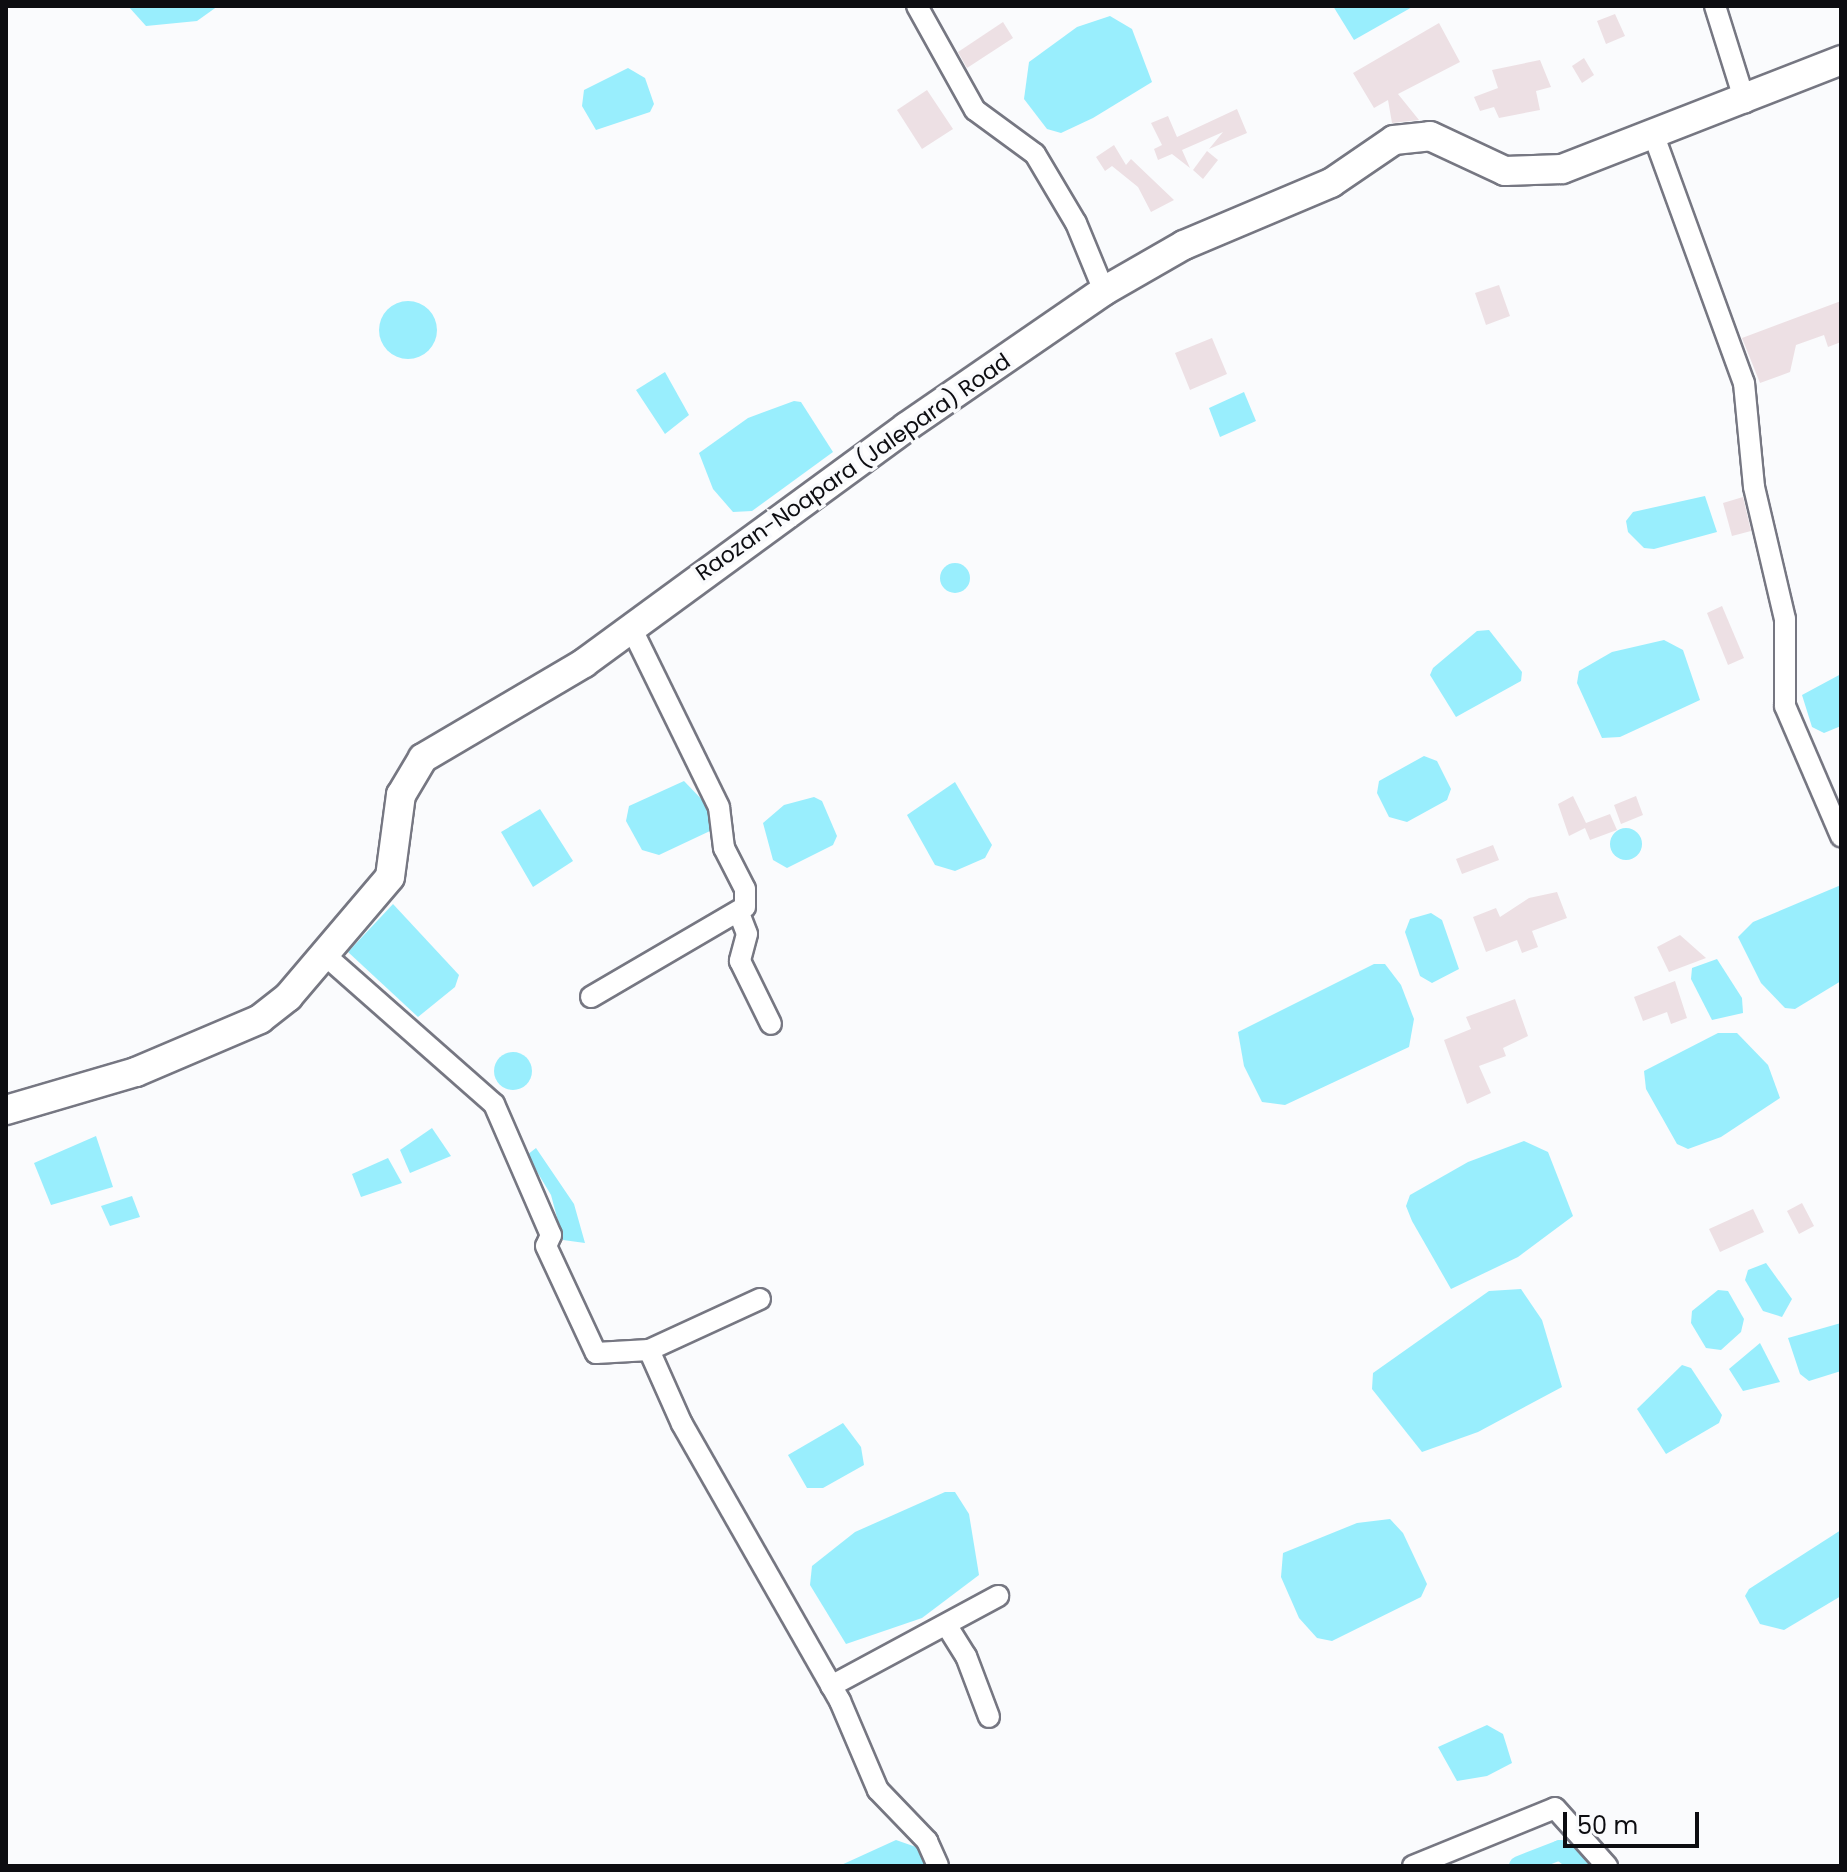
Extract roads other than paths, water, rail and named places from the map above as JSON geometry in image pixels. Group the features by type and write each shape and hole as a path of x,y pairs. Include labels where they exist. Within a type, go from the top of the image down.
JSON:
{"main road":[{"name":"Raozan-Noapara (Jalepara) Road","path":"6,1110 136,1072 245,1027 288,997 390,877 401,795 414,766 584,663 1104,291 1184,245 1331,183 1394,140 1430,136 1488,166 1529,171 1562,169 1745,102 1841,60"}],"street":[{"path":"917,6 975,110 1035,154 1076,223 1104,291"},
{"path":"1715,6 1745,102"},
{"path":"1654,136 1744,383 1754,487 1785,619 1785,706 1841,836"},
{"path":"631,627 719,807 724,848 745,889 739,913 747,934 740,961 771,1024"},
{"path":"591,997 739,913"},
{"path":"325,955 494,1104 551,1235 546,1246 596,1353 649,1350 760,1299"},
{"path":"649,1350 682,1424 831,1686 878,1790 927,1841 938,1866"},
{"path":"831,1686 998,1596"},
{"path":"947,1626 966,1656 989,1717"},
{"path":"1413,1866 1555,1808 1607,1866"}],"water":[{"path":"128,6 218,6 197,21 146,26"},
{"path":"1333,6 1414,6 1354,40"},
{"path":"1110,16 1132,29 1152,82 1093,118 1061,133 1047,129 1024,99 1029,62 1077,27"},
{"path":"628,68 645,78 654,104 650,112 596,130 582,106 584,90"},
{"path":"408,301 428,310 437,330 428,350 408,359 388,350 379,330 388,310"},
{"path":"665,372 689,415 665,434 636,390"},
{"path":"1244,392 1256,421 1220,437 1209,408"},
{"path":"794,401 801,402 833,452 752,511 733,512 713,489 699,453 748,418"},
{"path":"1705,496 1717,532 1654,549 1644,548 1628,532 1626,521 1633,512"},
{"path":"955,563 961,564 969,572 969,584 961,592 955,593 949,592 941,584 940,578 941,572 949,564"},
{"path":"1489,630 1522,672 1521,681 1456,717 1430,675 1433,668 1477,631"},
{"path":"1664,640 1683,650 1700,700 1620,737 1602,738 1577,683 1579,671 1612,652"},
{"path":"1841,674 1841,726 1824,733 1812,727 1802,695"},
{"path":"1424,756 1437,761 1451,789 1447,800 1407,822 1389,817 1377,793 1379,781"},
{"path":"684,781 708,806 710,831 659,855 642,850 626,821 629,806"},
{"path":"955,782 992,845 985,858 955,871 935,865 907,815"},
{"path":"814,797 822,801 837,836 833,845 787,868 773,860 763,823 784,805"},
{"path":"540,809 573,861 533,887 501,832"},
{"path":"1626,828 1637,833 1642,844 1637,855 1626,860 1615,855 1610,844 1615,833"},
{"path":"1841,885 1841,981 1795,1009 1785,1008 1761,983 1738,937 1753,922"},
{"path":"393,904 459,975 455,987 418,1017 348,952"},
{"path":"1431,913 1442,920 1459,969 1432,983 1420,976 1405,932 1410,919"},
{"path":"1717,959 1742,998 1743,1013 1712,1020 1691,979 1692,968"},
{"path":"1374,964 1385,964 1401,985 1414,1019 1409,1047 1285,1105 1262,1102 1244,1066 1238,1032"},
{"path":"1718,1033 1737,1033 1768,1065 1780,1098 1721,1137 1688,1149 1677,1144 1646,1089 1644,1071"},
{"path":"513,1052 527,1057 532,1071 527,1085 513,1090 499,1085 494,1071 499,1057"},
{"path":"432,1128 451,1156 410,1173 400,1150"},
{"path":"96,1136 113,1187 51,1205 34,1163"},
{"path":"1524,1141 1548,1152 1573,1216 1518,1257 1451,1289 1412,1221 1406,1206 1410,1195 1468,1162"},
{"path":"536,1148 574,1204 585,1243 563,1240 551,1195 527,1155"},
{"path":"388,1158 402,1183 361,1197 352,1174"},
{"path":"132,1196 140,1217 110,1226 101,1206"},
{"path":"1766,1263 1792,1299 1782,1317 1763,1311 1745,1280 1748,1270"},
{"path":"1521,1289 1542,1320 1562,1387 1478,1432 1422,1452 1372,1389 1373,1373 1489,1291"},
{"path":"1718,1290 1728,1291 1744,1319 1741,1332 1721,1350 1706,1348 1691,1323 1692,1311"},
{"path":"1841,1323 1841,1371 1809,1381 1800,1374 1788,1338"},
{"path":"1760,1343 1780,1382 1743,1391 1729,1369"},
{"path":"1682,1365 1691,1368 1722,1415 1719,1423 1666,1454 1637,1409"},
{"path":"843,1423 861,1447 864,1465 823,1488 807,1488 788,1455"},
{"path":"945,1492 955,1492 969,1514 979,1575 922,1618 846,1644 810,1585 812,1566 855,1532"},
{"path":"1390,1519 1403,1533 1427,1584 1421,1597 1332,1641 1317,1638 1299,1618 1281,1577 1283,1553 1357,1523"},
{"path":"1841,1530 1841,1596 1784,1630 1760,1624 1745,1596 1749,1589"},
{"path":"1487,1725 1503,1734 1512,1763 1487,1776 1457,1781 1438,1747"},
{"path":"896,1840 916,1847 929,1866 839,1866"}],"waterway":[{"path":"1519,1866 1560,1850 1581,1866"}]}
